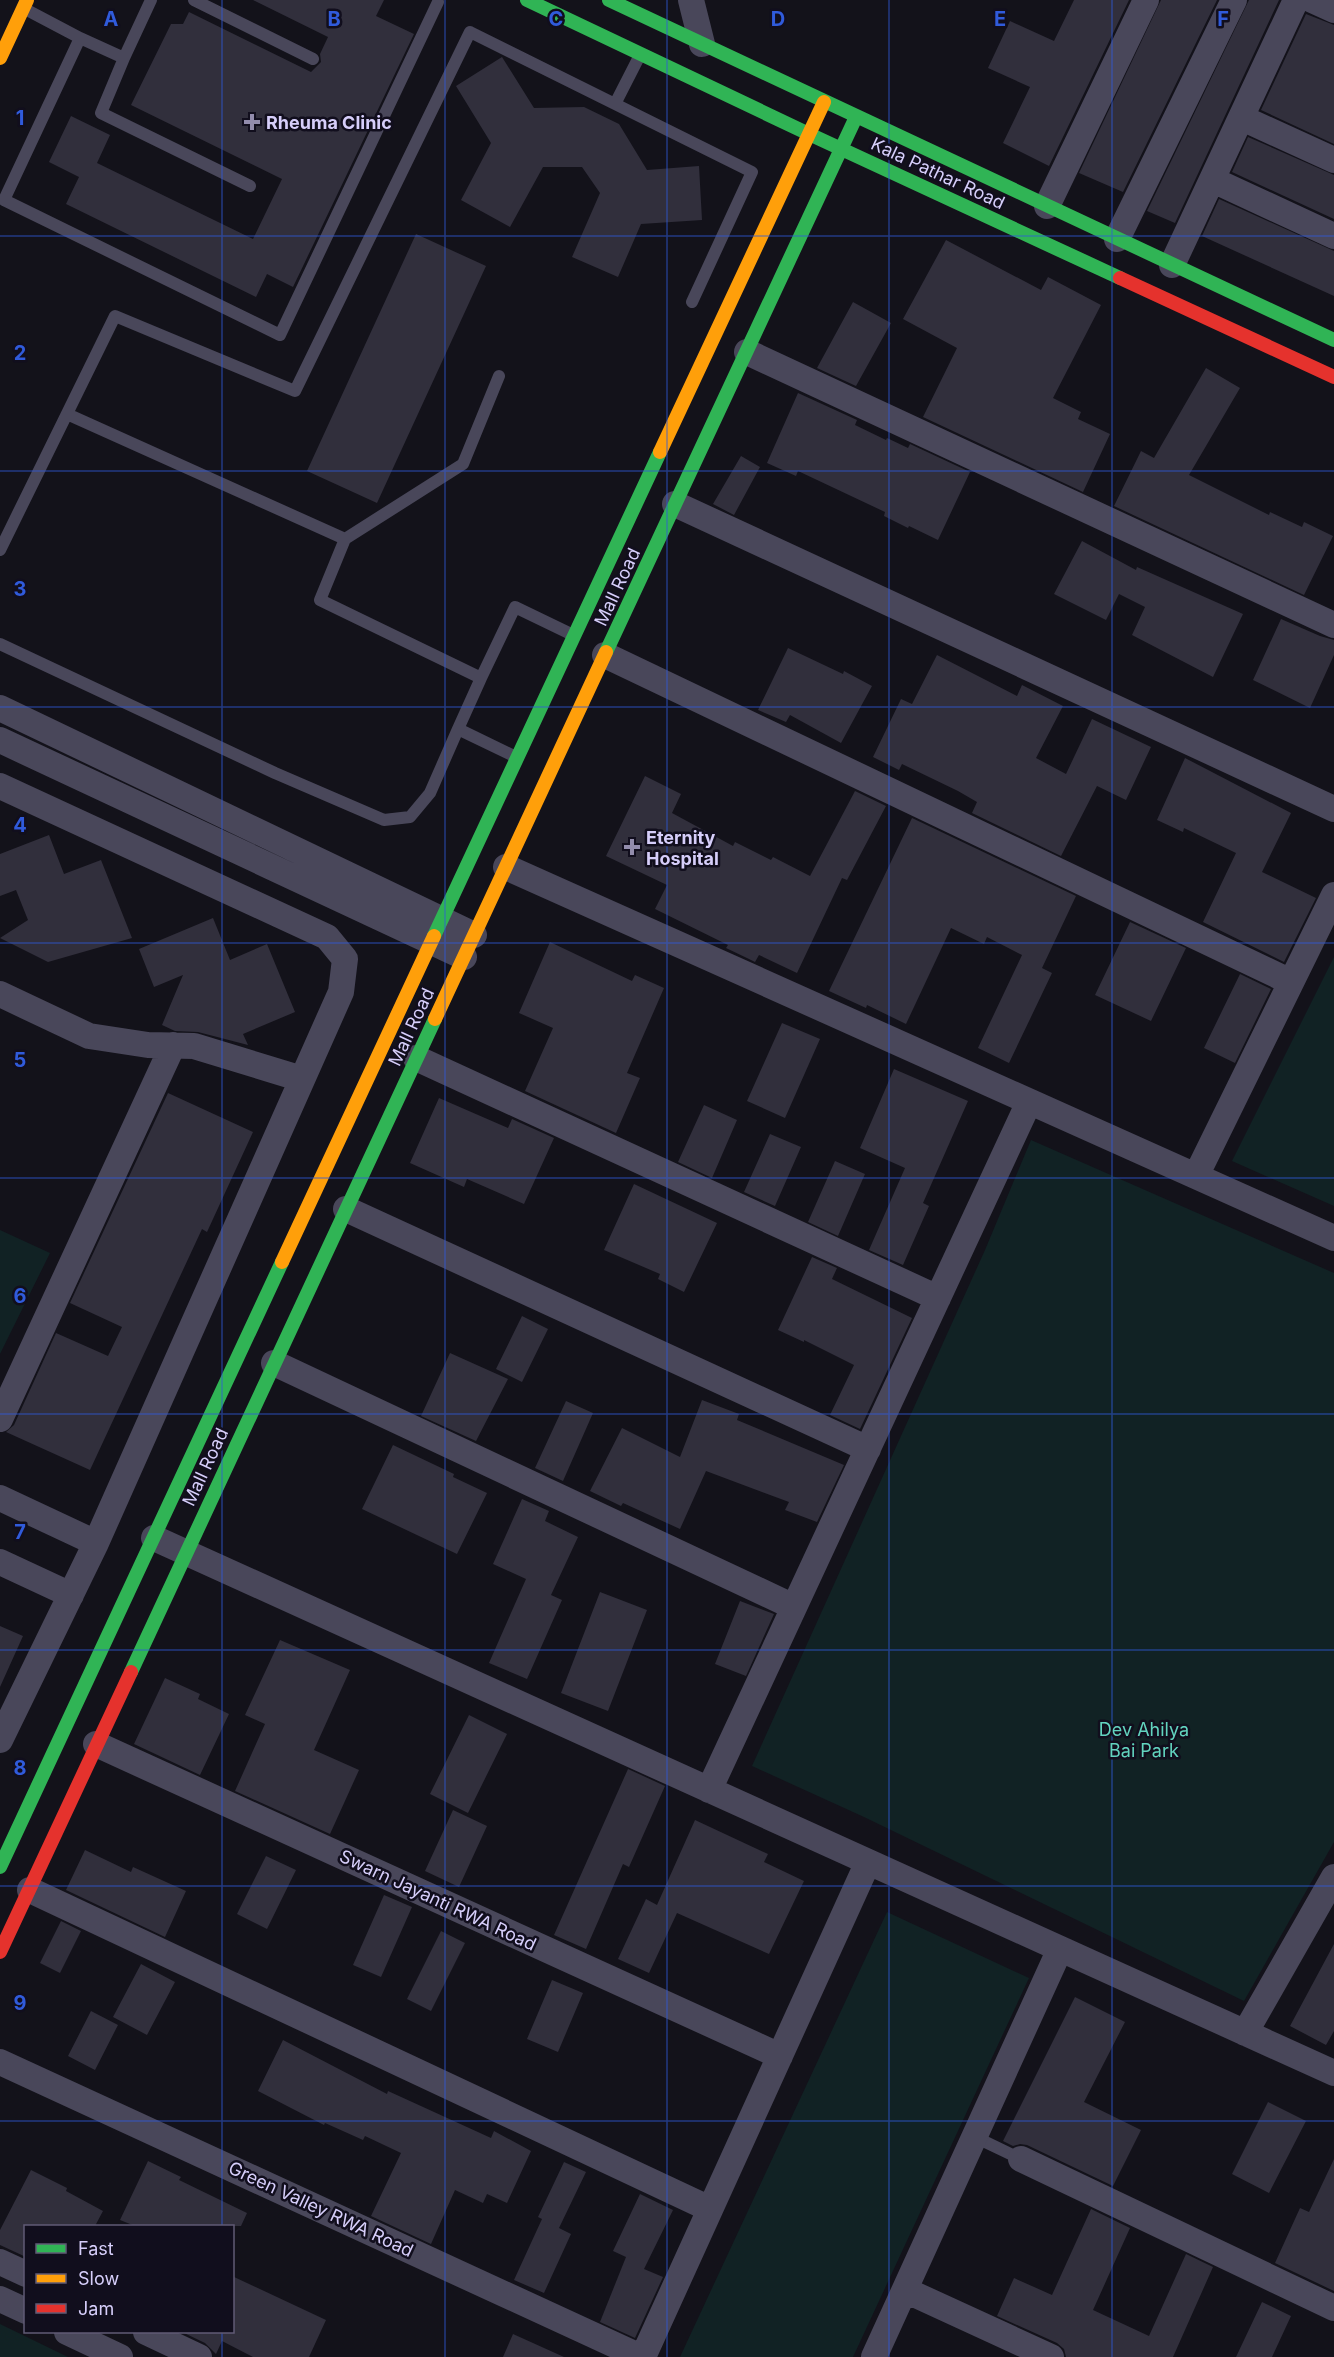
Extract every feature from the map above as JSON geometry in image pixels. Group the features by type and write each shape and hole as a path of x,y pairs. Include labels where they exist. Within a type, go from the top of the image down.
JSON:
{"street":[{"name":"Kala Pathar Road","path":"527,0 809,134 1334,377"},
{"name":"Kala Pathar Road","path":"609,0 1334,340"},
{"path":"691,0 702,44"},
{"path":"1047,206 1146,0"},
{"path":"1117,238 1234,0"},
{"path":"1172,264 1296,0"},
{"path":"1312,0 1334,10"},
{"path":"0,58 25,4"},
{"name":"Mall Road","path":"0,1867 432,943 516,757 824,102"},
{"name":"Mall Road","path":"0,1952 856,117"},
{"path":"1242,118 1334,160"},
{"path":"1212,180 1334,236"},
{"path":"747,352 1334,625"},
{"path":"675,504 1334,810"},
{"path":"605,655 1291,981"},
{"path":"0,708 474,934"},
{"path":"0,740 464,957"},
{"path":"0,786 327,937 345,959 341,992 96,1543 0,1740"},
{"path":"192,875 208,838"},
{"path":"506,867 1334,1238"},
{"path":"1196,1176 1334,895"},
{"path":"0,994 89,1036 148,1045 194,1046 220,1052 302,1079"},
{"path":"0,1419 173,1045"},
{"path":"416,1058 938,1298"},
{"path":"709,1790 1029,1102"},
{"path":"346,1209 868,1449"},
{"path":"274,1363 794,1607"},
{"path":"0,1498 96,1543"},
{"path":"154,1538 1334,2073"},
{"path":"0,1562 71,1595"},
{"name":"Swarn Jayanti RWA Road","path":"96,1744 780,2056"},
{"path":"642,2357 868,1862"},
{"path":"1245,2032 1334,1877"},
{"path":"30,1890 710,2209"},
{"path":"874,2357 1060,1949"},
{"name":"Green Valley RWA Road","path":"0,2062 642,2357"},
{"path":"1021,2159 1334,2308"},
{"path":"0,2262 24,2273"},
{"path":"905,2290 1051,2357"},
{"path":"0,2299 24,2310"},
{"path":"72,2333 120,2357"},
{"path":"150,2333 199,2357"}],"lane":[{"path":"151,0 101,113 250,186"},
{"path":"194,0 313,58"},
{"path":"80,38 4,200 280,335 438,2"},
{"path":"25,4 80,38 124,58"},
{"path":"0,550 115,316 295,391 470,32 752,172 692,302"},
{"path":"615,104 640,54"},
{"path":"481,678 320,600 345,539 463,464 499,376"},
{"path":"67,414 345,539"},
{"path":"0,644 275,773 384,820 410,817 430,793 515,607 573,635"},
{"path":"458,729 516,757"},
{"path":"975,2137 1021,2159"}],"green space":[{"path":"1334,957 1334,1206 1232,1161"},
{"name":"Dev Ahilya Bai Park","path":"1031,1140 1334,1273 1334,1842 1244,2001 864,1817 752,1766 985,1250"},
{"path":"0,1230 50,1253 0,1354"},
{"path":"887,1912 1029,1978 853,2357 680,2357"},
{"path":"0,2324 68,2357 0,2357"}],"building":[{"path":"253,0 384,0 376,16 414,34 293,287 267,274 256,297 66,204 79,177 49,162 71,116 110,135 97,163 253,239 282,179 131,105 171,24 183,24 189,12 311,72 321,62 320,54 328,37"},
{"path":"1074,0 1129,0 1049,166 1003,143 1030,87 988,68 1010,21 1054,41"},
{"path":"1161,0 1217,0 1123,192 1079,173"},
{"path":"1249,0 1279,0 1175,223 1147,211"},
{"path":"1306,14 1334,25 1334,144 1261,110"},
{"path":"502,57 534,108 584,107 619,124 647,170 699,166 702,220 641,224 618,277 572,257 600,193 582,167 543,167 510,227 461,200 491,143 456,86"},
{"path":"1248,137 1334,175 1334,219 1232,172"},
{"path":"1219,199 1334,251 1334,296 1202,236"},
{"path":"416,234 486,266 377,503 307,471"},
{"path":"946,240 1041,290 1048,277 1101,305 1053,398 1081,412 1078,419 1110,434 1083,492 923,417 957,348 903,319"},
{"path":"853,302 891,323 856,386 817,368"},
{"path":"1206,368 1240,388 1189,475 1269,515 1270,512 1302,527 1304,522 1333,536 1304,595 1114,506 1141,451 1154,458"},
{"path":"798,393 857,420 855,425 886,440 887,438 908,448 910,444 970,472 938,540 909,526 908,528 884,516 885,512 798,471 796,476 767,463"},
{"path":"741,456 760,467 734,515 713,504"},
{"path":"1082,541 1136,570 1137,567 1243,614 1213,677 1132,635 1145,607 1119,594 1106,620 1054,594"},
{"path":"1281,619 1334,640 1334,655 1310,708 1253,680"},
{"path":"788,648 843,674 844,671 872,686 841,743 790,715 786,722 758,710"},
{"path":"937,655 1017,696 1022,685 1063,706 1036,758 1066,774 1092,719 1151,747 1126,800 1097,786 1061,856 972,813 977,802 958,791 902,764 899,770 873,757 901,699 912,704"},
{"path":"1185,758 1291,813 1262,872 1316,898 1284,962 1203,922 1236,853 1184,828 1183,832 1157,820"},
{"path":"645,776 681,794 672,813 733,846 735,842 771,860 773,857 810,876 855,791 886,806 847,880 842,878 797,973 759,955 755,962 726,948 728,945 655,909 667,885 606,856"},
{"path":"912,818 1076,896 1042,968 1052,973 1009,1063 978,1048 1022,955 987,937 984,944 951,928 906,1024 867,1005 866,1008 829,991"},
{"path":"49,835 64,874 101,860 132,938 48,962 0,938 28,920 16,890 0,896 0,854"},
{"path":"213,918 230,960 267,944 295,1012 243,1034 248,1045 198,1032 175,1031 162,1025 183,975 154,987 139,949"},
{"path":"1130,922 1186,948 1151,1021 1095,995"},
{"path":"550,942 632,981 635,975 664,988 627,1073 640,1078 616,1133 525,1091 553,1028 519,1013"},
{"path":"1240,974 1271,989 1235,1063 1204,1048"},
{"path":"782,1023 820,1039 785,1118 747,1101"},
{"path":"894,1069 968,1101 923,1203 929,1206 903,1265 869,1250 905,1168 860,1148"},
{"path":"168,1093 253,1132 207,1232 202,1229 90,1470 6,1432 14,1425 56,1333 108,1356 122,1327 70,1303"},
{"path":"439,1098 508,1128 512,1119 554,1138 524,1204 467,1179 464,1187 410,1163"},
{"path":"704,1105 737,1120 712,1178 678,1162"},
{"path":"770,1134 801,1147 775,1206 744,1192"},
{"path":"835,1161 865,1174 838,1236 808,1222"},
{"path":"634,1184 717,1223 684,1292 658,1279 660,1274 604,1250"},
{"path":"812,1257 837,1268 832,1279 912,1318 860,1429 830,1415 854,1365 778,1330"},
{"path":"522,1316 548,1329 522,1382 496,1369"},
{"path":"450,1353 508,1379 476,1441 421,1416"},
{"path":"702,1400 739,1414 737,1420 844,1465 817,1522 785,1510 789,1502 706,1471 680,1529 590,1491 622,1428 680,1457"},
{"path":"566,1401 593,1413 563,1481 535,1468"},
{"path":"393,1445 454,1474 453,1477 487,1493 457,1554 362,1509"},
{"path":"522,1499 549,1511 545,1521 578,1537 551,1595 562,1600 527,1679 489,1663 526,1579 493,1564"},
{"path":"600,1592 647,1610 608,1711 561,1693"},
{"path":"740,1601 774,1614 746,1676 715,1664"},
{"path":"0,1626 23,1636 0,1687"},
{"path":"280,1640 350,1670 314,1750 359,1770 330,1834 235,1791 265,1724 245,1715"},
{"path":"165,1678 200,1694 198,1699 229,1714 200,1775 134,1744"},
{"path":"469,1715 507,1734 468,1813 430,1794"},
{"path":"628,1769 665,1786 629,1867 623,1864 586,1949 554,1935"},
{"path":"453,1810 487,1826 459,1887 425,1871"},
{"path":"695,1820 768,1854 764,1862 804,1881 769,1954 677,1913 649,1973 618,1959 646,1899 657,1905"},
{"path":"85,1850 131,1872 133,1867 186,1891 165,1937 66,1890"},
{"path":"266,1856 296,1870 267,1929 237,1914"},
{"path":"384,1895 412,1907 381,1977 353,1965"},
{"path":"61,1921 81,1931 60,1973 40,1963"},
{"path":"441,1931 465,1943 431,2011 407,1999"},
{"path":"1334,1944 1334,2031 1326,2045 1290,2026"},
{"path":"141,1964 175,1982 147,2035 113,2017"},
{"path":"552,1980 583,1993 558,2052 527,2039"},
{"path":"1075,1997 1125,2022 1084,2102 1141,2130 1113,2186 1027,2145 1013,2146 1003,2141"},
{"path":"91,2011 118,2025 95,2070 68,2056"},
{"path":"283,2040 387,2094 388,2091 491,2138 494,2131 531,2151 507,2203 487,2194 483,2203 455,2190 431,2244 371,2216 401,2153 365,2136 363,2140 325,2123 324,2125 258,2091"},
{"path":"1268,2102 1306,2121 1269,2193 1232,2174"},
{"path":"1334,2159 1334,2291 1275,2263 1300,2208 1309,2212"},
{"path":"148,2161 181,2177 179,2180 247,2213 241,2226 132,2225 120,2220"},
{"path":"564,2162 586,2172 559,2228 571,2234 544,2293 514,2280 542,2219 538,2217"},
{"path":"31,2170 67,2188 66,2191 103,2211 96,2225 24,2225 24,2256 0,2245 0,2230"},
{"path":"640,2194 673,2210 644,2269 663,2277 635,2338 600,2322 626,2257 613,2251"},
{"path":"1091,2209 1130,2228 1093,2310 1149,2336 1186,2254 1213,2267 1173,2357 1066,2357 1064,2349 1057,2343 997,2316 1014,2278 1052,2295"},
{"path":"234,2277 326,2320 309,2357 253,2357 222,2341 216,2354 205,2343 184,2333 234,2333"},
{"path":"1262,2302 1291,2316 1272,2357 1236,2357"},
{"path":"513,2334 564,2357 503,2357"}],"traffic: fast":[{"path":"527,0 1120,278"},
{"path":"609,0 1334,340"},
{"path":"606,652 856,117"},
{"path":"434,936 660,452"},
{"path":"131,1672 435,1019"},
{"path":"0,1867 282,1262"}],"traffic: slow":[{"path":"0,58 27,0"},
{"path":"660,452 824,102"},
{"path":"435,1019 606,652"},
{"path":"282,1262 434,936"}],"traffic: jam":[{"path":"1120,278 1334,377"},
{"path":"0,1952 131,1672"}],"place":[{"name":"Rheuma Clinic","path":"252,122"},
{"name":"Eternity Hospital","path":"632,847"}]}
